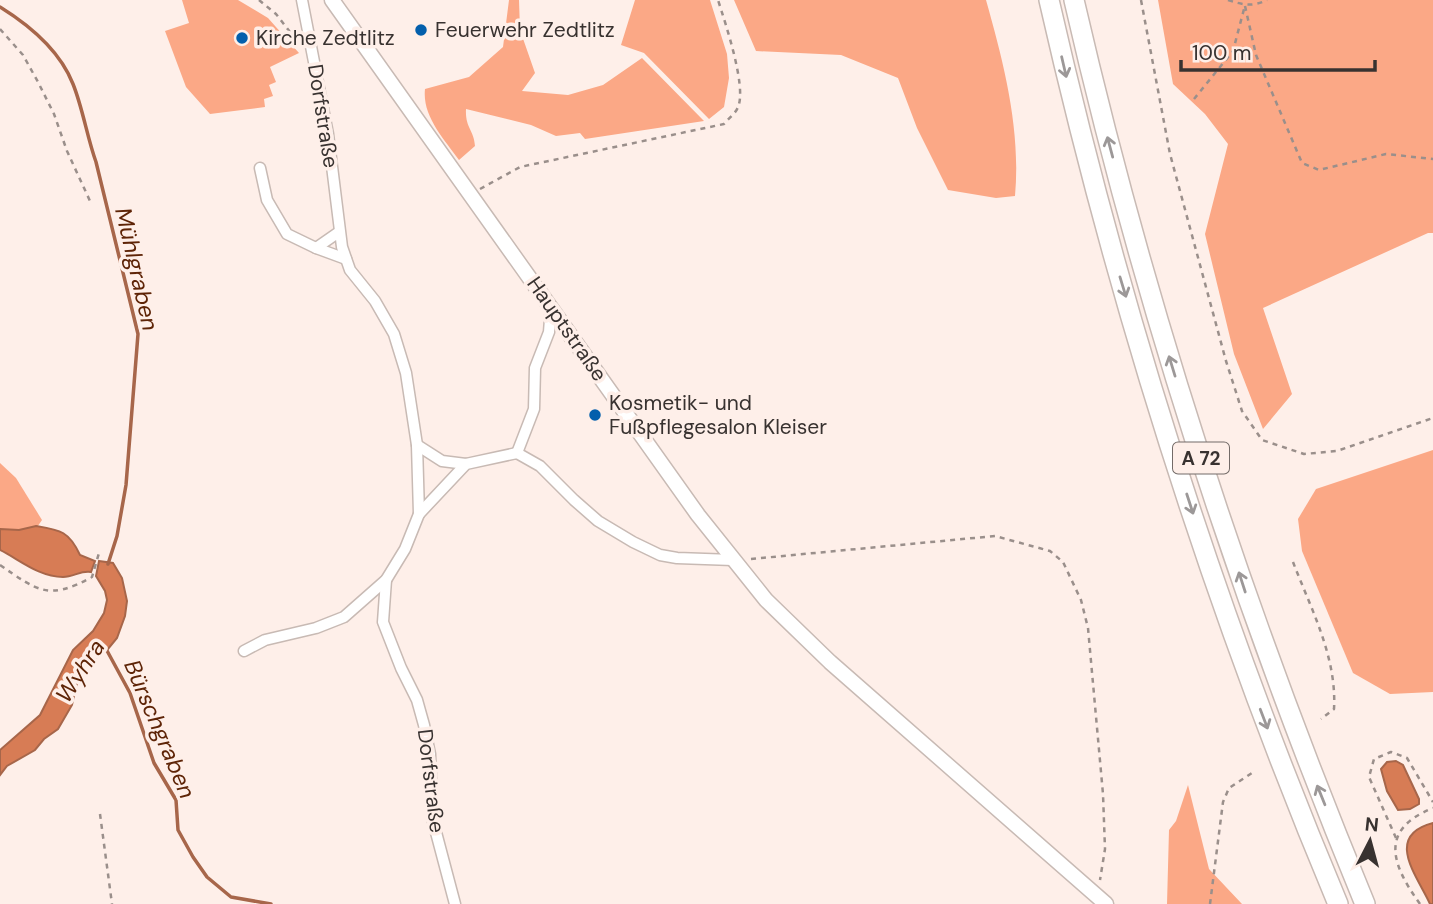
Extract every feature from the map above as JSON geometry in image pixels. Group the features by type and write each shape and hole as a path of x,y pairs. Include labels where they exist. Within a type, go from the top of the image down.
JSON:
{"highway":[{"name":"A 72","path":"1049,0 1115,259 1161,415 1251,682 1339,904"},
{"name":"A 72","path":"1074,0 1091,75 1142,265 1185,409 1278,686 1365,904"}],"main road":[{"name":"Hauptstraße","path":"332,0 733,561 766,600 815,648 1106,904"}],"street":[{"name":"Dorfstraße","path":"302,0 328,134 338,232 350,270 375,301 394,334 406,373 417,445 419,514"},
{"path":"260,168 267,200 287,234 346,259"},
{"path":"316,248 338,232"},
{"path":"517,453 534,409 535,368 549,332 551,307"},
{"path":"417,445 442,461 466,464 517,453 540,466 598,521 633,542 669,557 733,561"},
{"name":"Dorfstraße","path":"244,651 265,640 316,628 344,617 386,580 404,550 419,514 466,464"},
{"name":"Dorfstraße","path":"386,580 383,622 417,700 424,725 430,754 433,821 456,904"}],"path":[{"path":"259,0 276,14 296,40 302,43 310,42"},
{"path":"471,194 520,167 724,124 738,108 741,91 718,0"},
{"path":"1140,0 1170,154 1241,411 1262,440 1304,454 1337,451 1433,418"},
{"path":"1228,0 1245,6 1258,5 1267,0"},
{"path":"1194,99 1233,51 1245,6"},
{"path":"1245,6 1256,55 1302,163 1319,170 1386,154 1433,159"},
{"path":"0,29 23,54 54,114 67,151 90,201"},
{"path":"733,561 995,537 1050,551 1063,562 1081,600 1088,628 1096,704 1105,849 1102,874 1094,893"},
{"path":"0,565 30,585 47,591 64,591 92,577 99,553"},
{"path":"1293,562 1331,662 1335,690 1334,709 1321,719"},
{"path":"1420,904 1398,870 1396,838 1369,777 1374,759 1391,752 1407,758 1433,802"},
{"path":"1210,904 1223,802 1229,788 1255,771"},
{"path":"1396,838 1405,823 1433,808"},
{"path":"100,814 112,904"}],"shaded area":[{"path":"182,0 238,0 268,18 299,53 270,67 276,82 269,85 273,96 264,99 265,107 210,114 186,87 165,31 189,23"},
{"path":"509,0 519,0 520,30 535,73 522,91 568,95 603,85 642,58 704,121 585,139 580,133 556,136 531,125 466,109 475,146 459,160 430,118 425,89 469,77 503,47"},
{"path":"635,0 710,0 727,54 729,78 724,107 709,119 644,53 621,45"},
{"path":"734,0 986,0 1010,97 1016,146 1015,196 996,198 948,190 917,128 898,78 841,55 756,51"},
{"path":"1158,0 1433,0 1433,233 1263,308 1292,394 1263,429 1234,354 1205,234 1228,144 1205,114 1173,84"},
{"path":"1433,450 1433,692 1390,694 1353,673 1302,551 1298,519 1316,489"},
{"path":"0,463 16,478 42,520 33,533 0,537"},
{"path":"1188,785 1209,869 1242,904 1167,904 1169,830 1176,821"}],"water":[{"path":"36,526 68,536 80,555 95,561 91,572 67,577 54,576 38,571 0,550 0,529 19,530"},
{"name":"Wyhra","path":"99,561 113,563 122,578 127,601 117,638 97,657 77,683 72,705 58,729 35,750 7,766 0,775 0,750 40,715 73,650 93,631 104,613 107,600 96,576"},
{"path":"1396,761 1403,765 1419,799 1419,804 1410,809 1398,810 1387,791 1381,769 1387,762"},
{"path":"1433,823 1433,904 1430,904 1412,870 1407,847 1410,837 1418,829"}],"waterway":[{"name":"Mühlgraben","path":"0,7 43,40 60,61 73,84 96,162 138,334 126,485 117,536 108,564"},
{"name":"Bürschgraben","path":"105,647 130,693 154,763 176,800 178,830 193,857 207,877 231,897 271,904"}],"place":[{"name":"Feuerwehr Zedtlitz","path":"421,30"},
{"name":"Kirche Zedtlitz","path":"242,38"},
{"name":"Kosmetik- und Fußpflegesalon Kleiser","path":"595,415"}]}
